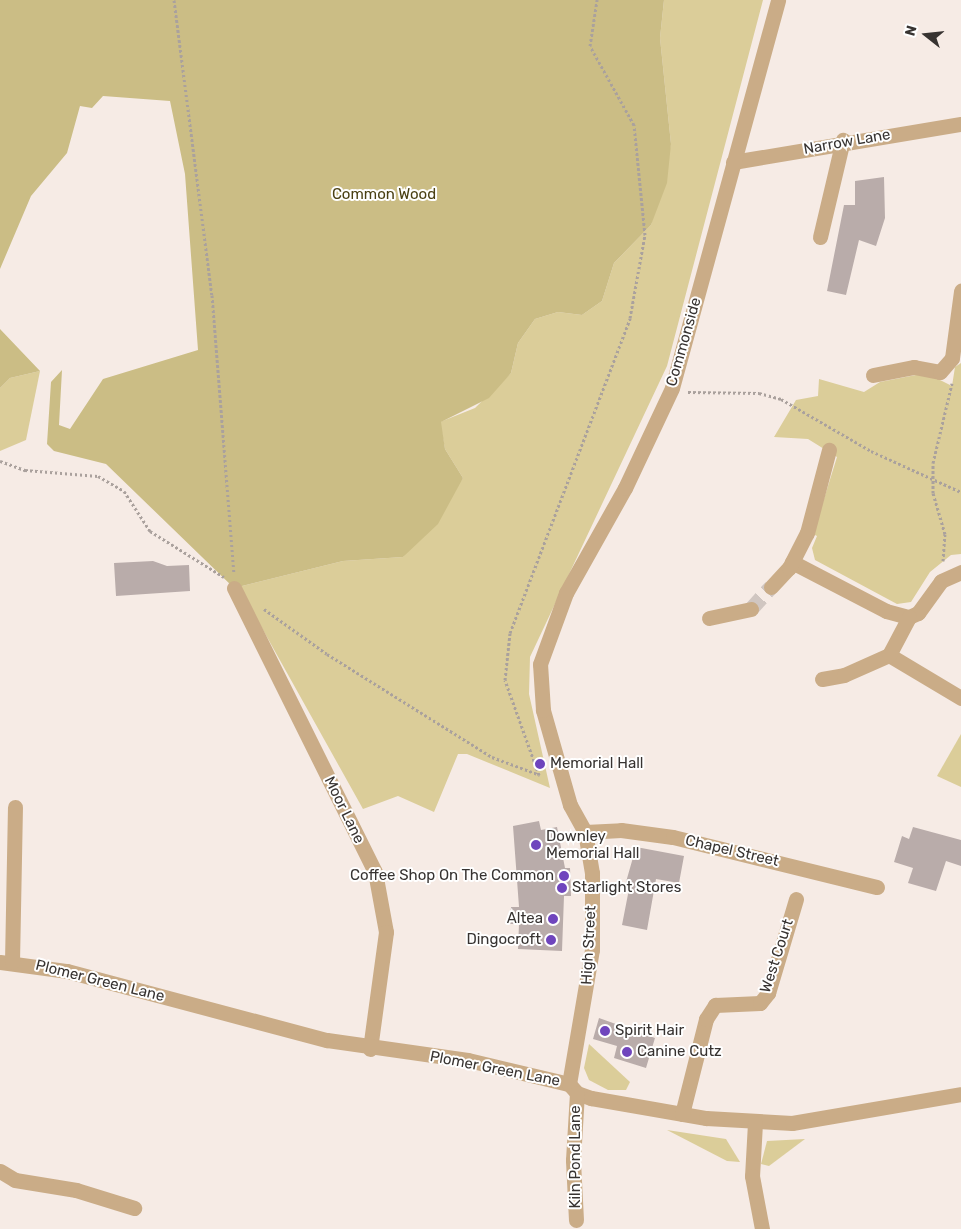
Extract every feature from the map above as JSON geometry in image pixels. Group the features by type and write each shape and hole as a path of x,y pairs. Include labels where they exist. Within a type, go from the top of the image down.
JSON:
{"street":[{"name":"Commonside","path":"540,664 566,593 626,488 670,393 778,0"},
{"name":"Narrow Lane","path":"734,162 843,140 961,124"},
{"path":"820,238 843,140"},
{"path":"873,375 914,367 940,372 956,350 961,292"},
{"path":"772,586 792,562 807,533 829,450"},
{"path":"792,562 886,611 909,617"},
{"path":"822,679 844,675 888,655 909,617 918,613 941,581 961,572"},
{"name":"Moor Lane","path":"234,588 375,872 386,932 370,1049"},
{"path":"709,618 751,609"},
{"path":"888,655 961,698"},
{"name":"High Street","path":"540,664 543,710 562,782 585,832 592,873 592,950 573,1088"},
{"path":"6,962 15,807"},
{"name":"Chapel Street","path":"585,832 621,830 673,837 877,887"},
{"name":"West Court","path":"682,1114 706,1019 715,1005 754,1005 768,993 796,899"},
{"name":"Plomer Green Lane","path":"6,962 75,973 370,1049 468,1060 682,1114 755,1123 841,1118 961,1094"},
{"name":"Kiln Pond Lane","path":"573,1088 576,1220"},
{"path":"755,1123 752,1176 762,1229"},
{"path":"0,1171 15,1180 76,1190 134,1208"}],"path":[{"path":"174,0 214,315 234,588"},
{"path":"539,775 506,680 510,633 630,318 645,235 634,125 590,46 597,0"},
{"path":"942,564 945,534 933,482 933,463 950,399 956,350"},
{"path":"670,393 759,393 781,399 933,482 961,492"},
{"path":"0,461 24,470 98,476 124,491 150,531 234,588"},
{"path":"257,605 327,654 492,756 562,782"}],"shaded area":[{"path":"664,0 763,0 667,366 530,657 529,694 550,788 467,754 458,754 434,812 398,796 363,809 248,603 234,588 343,561 403,557 463,478 445,449 440,422 475,408 511,373 518,343 535,319 558,312 582,315 602,301 614,263 651,225 671,144 660,38"},
{"path":"961,363 961,554 951,555 930,572 911,602 897,604 815,560 812,548 817,536 813,534 837,457 808,439 774,437 796,400 818,396 819,379 864,392 880,382 926,373 952,386 955,367"},
{"path":"40,371 26,440 0,451 0,388 10,378"},
{"path":"961,734 961,787 937,776"},
{"path":"589,1044 630,1082 626,1090 608,1090 589,1080 584,1068"},
{"path":"667,1130 726,1139 740,1162 727,1161"},
{"path":"805,1139 769,1166 761,1164 767,1141"}],"green space":[{"name":"Common Wood","path":"0,0 664,0 660,38 671,144 667,183 651,225 614,263 602,301 582,315 558,312 535,319 518,343 511,373 489,398 441,422 445,449 463,478 438,524 403,557 343,561 234,588 106,464 54,451 47,444 51,382 62,370 59,425 70,429 103,379 198,350 185,174 170,101 103,96 92,108 80,106 67,153 31,196 0,269"},
{"path":"0,329 40,371 10,378 0,388"}],"building":[{"path":"884,177 885,218 876,246 859,240 846,295 827,291 844,205 855,205 855,181"},
{"path":"153,561 167,566 189,565 190,591 116,596 114,563"},
{"path":"539,821 541,830 557,827 565,868 570,868 571,896 564,896 562,951 518,949 519,924 510,924 511,907 519,907 513,826"},
{"path":"913,827 961,840 961,866 946,861 936,891 908,883 913,868 894,862 902,836 909,839"},
{"path":"636,847 684,856 679,883 656,879 647,930 622,925 629,889 624,889"},
{"path":"599,1018 655,1038 646,1068 614,1058 617,1046 593,1039"}],"tunnel":[{"path":"751,609 771,587"}],"place":[{"name":"Memorial Hall","path":"540,764"},
{"name":"Downley Memorial Hall","path":"536,845"},
{"name":"Coffee Shop On The Common","path":"564,876"},
{"name":"Starlight Stores","path":"562,888"},
{"name":"Altea","path":"553,919"},
{"name":"Dingocroft","path":"551,940"},
{"name":"Spirit Hair","path":"605,1031"},
{"name":"Canine Cutz","path":"627,1052"}]}
